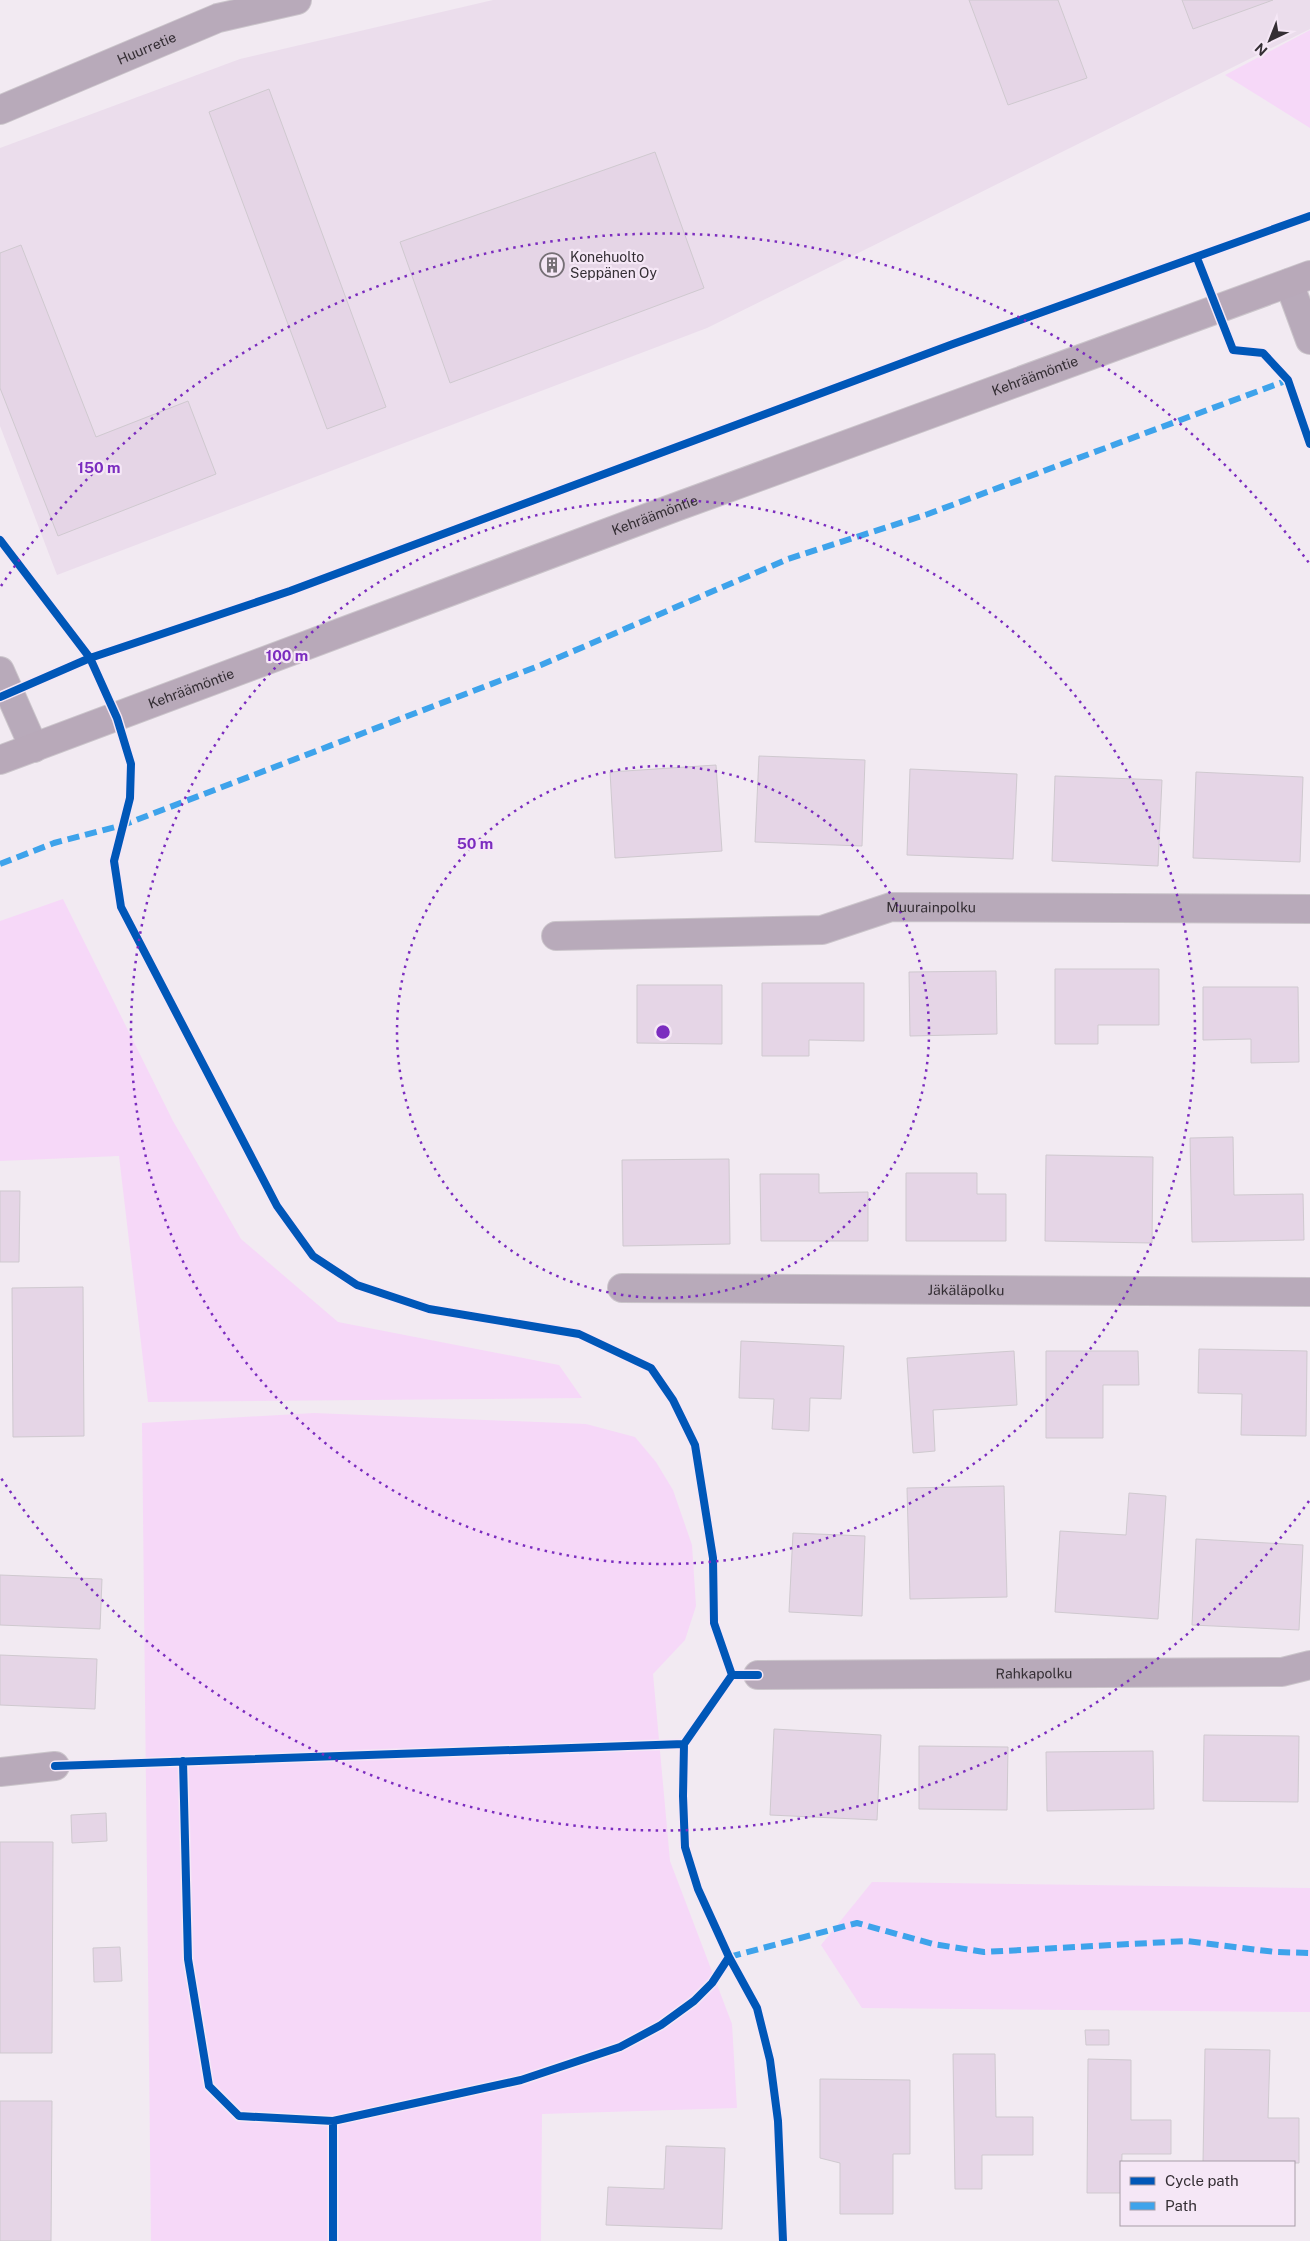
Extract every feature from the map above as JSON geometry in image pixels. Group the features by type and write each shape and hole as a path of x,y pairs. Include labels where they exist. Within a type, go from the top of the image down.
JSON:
{"street":[{"name":"Huurretie","path":"0,110 214,9 297,0"},
{"path":"1299,279 1310,340"},
{"name":"Kehräämöntie","path":"0,760 676,507 1299,279"},
{"path":"0,671 34,748"},
{"name":"Muurainpolku","path":"556,936 822,930 891,907 1310,909"},
{"name":"Jäkäläpolku","path":"622,1288 1310,1292"},
{"name":"Rahkapolku","path":"758,1675 1282,1672 1310,1665"},
{"path":"0,1772 55,1766"}],"shaded area":[{"path":"493,0 1310,0 1310,29 707,328 57,575 0,426 0,148 240,59"},
{"path":"1310,30 1310,128 1225,75"},
{"path":"63,899 173,1121 241,1239 338,1322 559,1365 582,1398 148,1402 119,1156 0,1161 0,921"},
{"path":"314,1413 586,1424 635,1437 656,1462 673,1490 692,1545 696,1606 685,1640 653,1674 670,1861 732,2024 737,2108 542,2114 541,2241 151,2241 142,1423"},
{"path":"872,1882 1310,1888 1310,2012 862,2008 821,1945"}],"building":[{"path":"969,0 1058,0 1087,78 1008,105"},
{"path":"1182,0 1273,0 1193,29"},
{"path":"269,89 386,407 327,429 209,112"},
{"name":"Konehuolto Seppänen Oy","path":"655,152 704,288 450,383 400,242"},
{"path":"21,245 96,437 188,401 216,474 58,536 0,388 0,253"},
{"path":"759,756 865,760 862,846 755,842"},
{"path":"716,765 722,851 615,858 610,772"},
{"path":"910,769 1017,774 1013,859 907,855"},
{"path":"1196,772 1303,777 1300,862 1193,858"},
{"path":"1055,776 1162,780 1158,866 1052,861"},
{"path":"1055,969 1159,969 1159,1025 1098,1025 1098,1044 1055,1044"},
{"path":"996,971 997,1034 910,1036 909,972"},
{"path":"762,983 864,983 864,1041 809,1040 809,1056 762,1056"},
{"path":"637,985 722,985 722,1044 637,1043"},
{"path":"1203,987 1298,987 1299,1062 1251,1063 1251,1039 1203,1040"},
{"path":"1233,1137 1234,1195 1303,1194 1304,1240 1192,1242 1190,1138"},
{"path":"1046,1155 1153,1157 1152,1243 1045,1241"},
{"path":"729,1159 730,1244 623,1246 622,1160"},
{"path":"906,1173 977,1173 977,1194 1006,1194 1006,1241 906,1241"},
{"path":"760,1174 819,1174 819,1193 868,1192 868,1241 761,1241"},
{"path":"0,1191 20,1191 19,1262 0,1262"},
{"path":"83,1287 84,1436 13,1437 12,1288"},
{"path":"741,1341 844,1346 841,1399 810,1398 809,1431 772,1429 774,1399 739,1398"},
{"path":"1199,1349 1307,1351 1306,1436 1241,1435 1242,1394 1198,1393"},
{"path":"1014,1351 1017,1405 933,1410 935,1451 913,1453 907,1358"},
{"path":"1046,1351 1138,1351 1139,1385 1103,1385 1103,1438 1046,1438"},
{"path":"1004,1486 1007,1597 910,1599 907,1488"},
{"path":"1129,1493 1166,1496 1158,1619 1055,1612 1060,1531 1126,1535"},
{"path":"793,1533 865,1536 862,1616 789,1612"},
{"path":"1196,1539 1303,1545 1299,1630 1192,1625"},
{"path":"0,1575 102,1579 100,1629 0,1625"},
{"path":"0,1655 97,1659 95,1709 0,1705"},
{"path":"774,1729 881,1735 877,1820 770,1815"},
{"path":"1204,1735 1299,1736 1298,1802 1203,1801"},
{"path":"919,1746 1008,1747 1007,1810 919,1809"},
{"path":"1153,1751 1154,1809 1047,1811 1046,1752"},
{"path":"106,1813 107,1841 72,1843 71,1815"},
{"path":"0,1842 53,1842 52,2053 0,2053"},
{"path":"120,1947 122,1981 94,1982 93,1948"},
{"path":"1085,2030 1109,2030 1109,2045 1086,2045"},
{"path":"1205,2049 1270,2050 1268,2118 1299,2118 1299,2163 1295,2163 1295,2161 1203,2161"},
{"path":"953,2054 995,2054 996,2117 1033,2117 1033,2155 982,2155 982,2189 955,2189"},
{"path":"1088,2059 1131,2060 1131,2120 1171,2120 1171,2154 1122,2154 1122,2161 1120,2161 1120,2193 1087,2193"},
{"path":"820,2079 910,2080 910,2154 893,2154 893,2214 840,2214 840,2163 820,2158"},
{"path":"0,2101 52,2101 51,2241 0,2241"},
{"path":"666,2146 725,2148 722,2229 606,2225 608,2187 664,2189"}],"marked path":[{"path":"0,864 54,843 123,825 541,665 788,559 928,514 1288,380"},
{"path":"729,1957 857,1923 933,1944 984,1952 1186,1941 1275,1952 1310,1953"}],"cycle path":[{"path":"0,697 90,658 290,591 953,344 1310,216"},
{"path":"1197,258 1233,350 1263,353 1288,380 1310,444"},
{"path":"0,540 90,658 117,718 131,764 130,798 114,861 121,907 277,1206 313,1256 357,1285 429,1309 579,1334 651,1368 673,1400 695,1445 713,1558 714,1623 732,1675"},
{"path":"758,1675 732,1675 684,1744 683,1796 685,1847 698,1889 729,1957 757,2008 770,2060 778,2121 783,2241"},
{"path":"55,1766 684,1744"},
{"path":"183,1761 188,1959 209,2086 239,2116 333,2121 521,2080 620,2047 661,2025 694,2001 712,1983 729,1957"},
{"path":"333,2121 333,2241"}],"place":[{"name":"Konehuolto Seppänen Oy","path":"552,265"}]}
